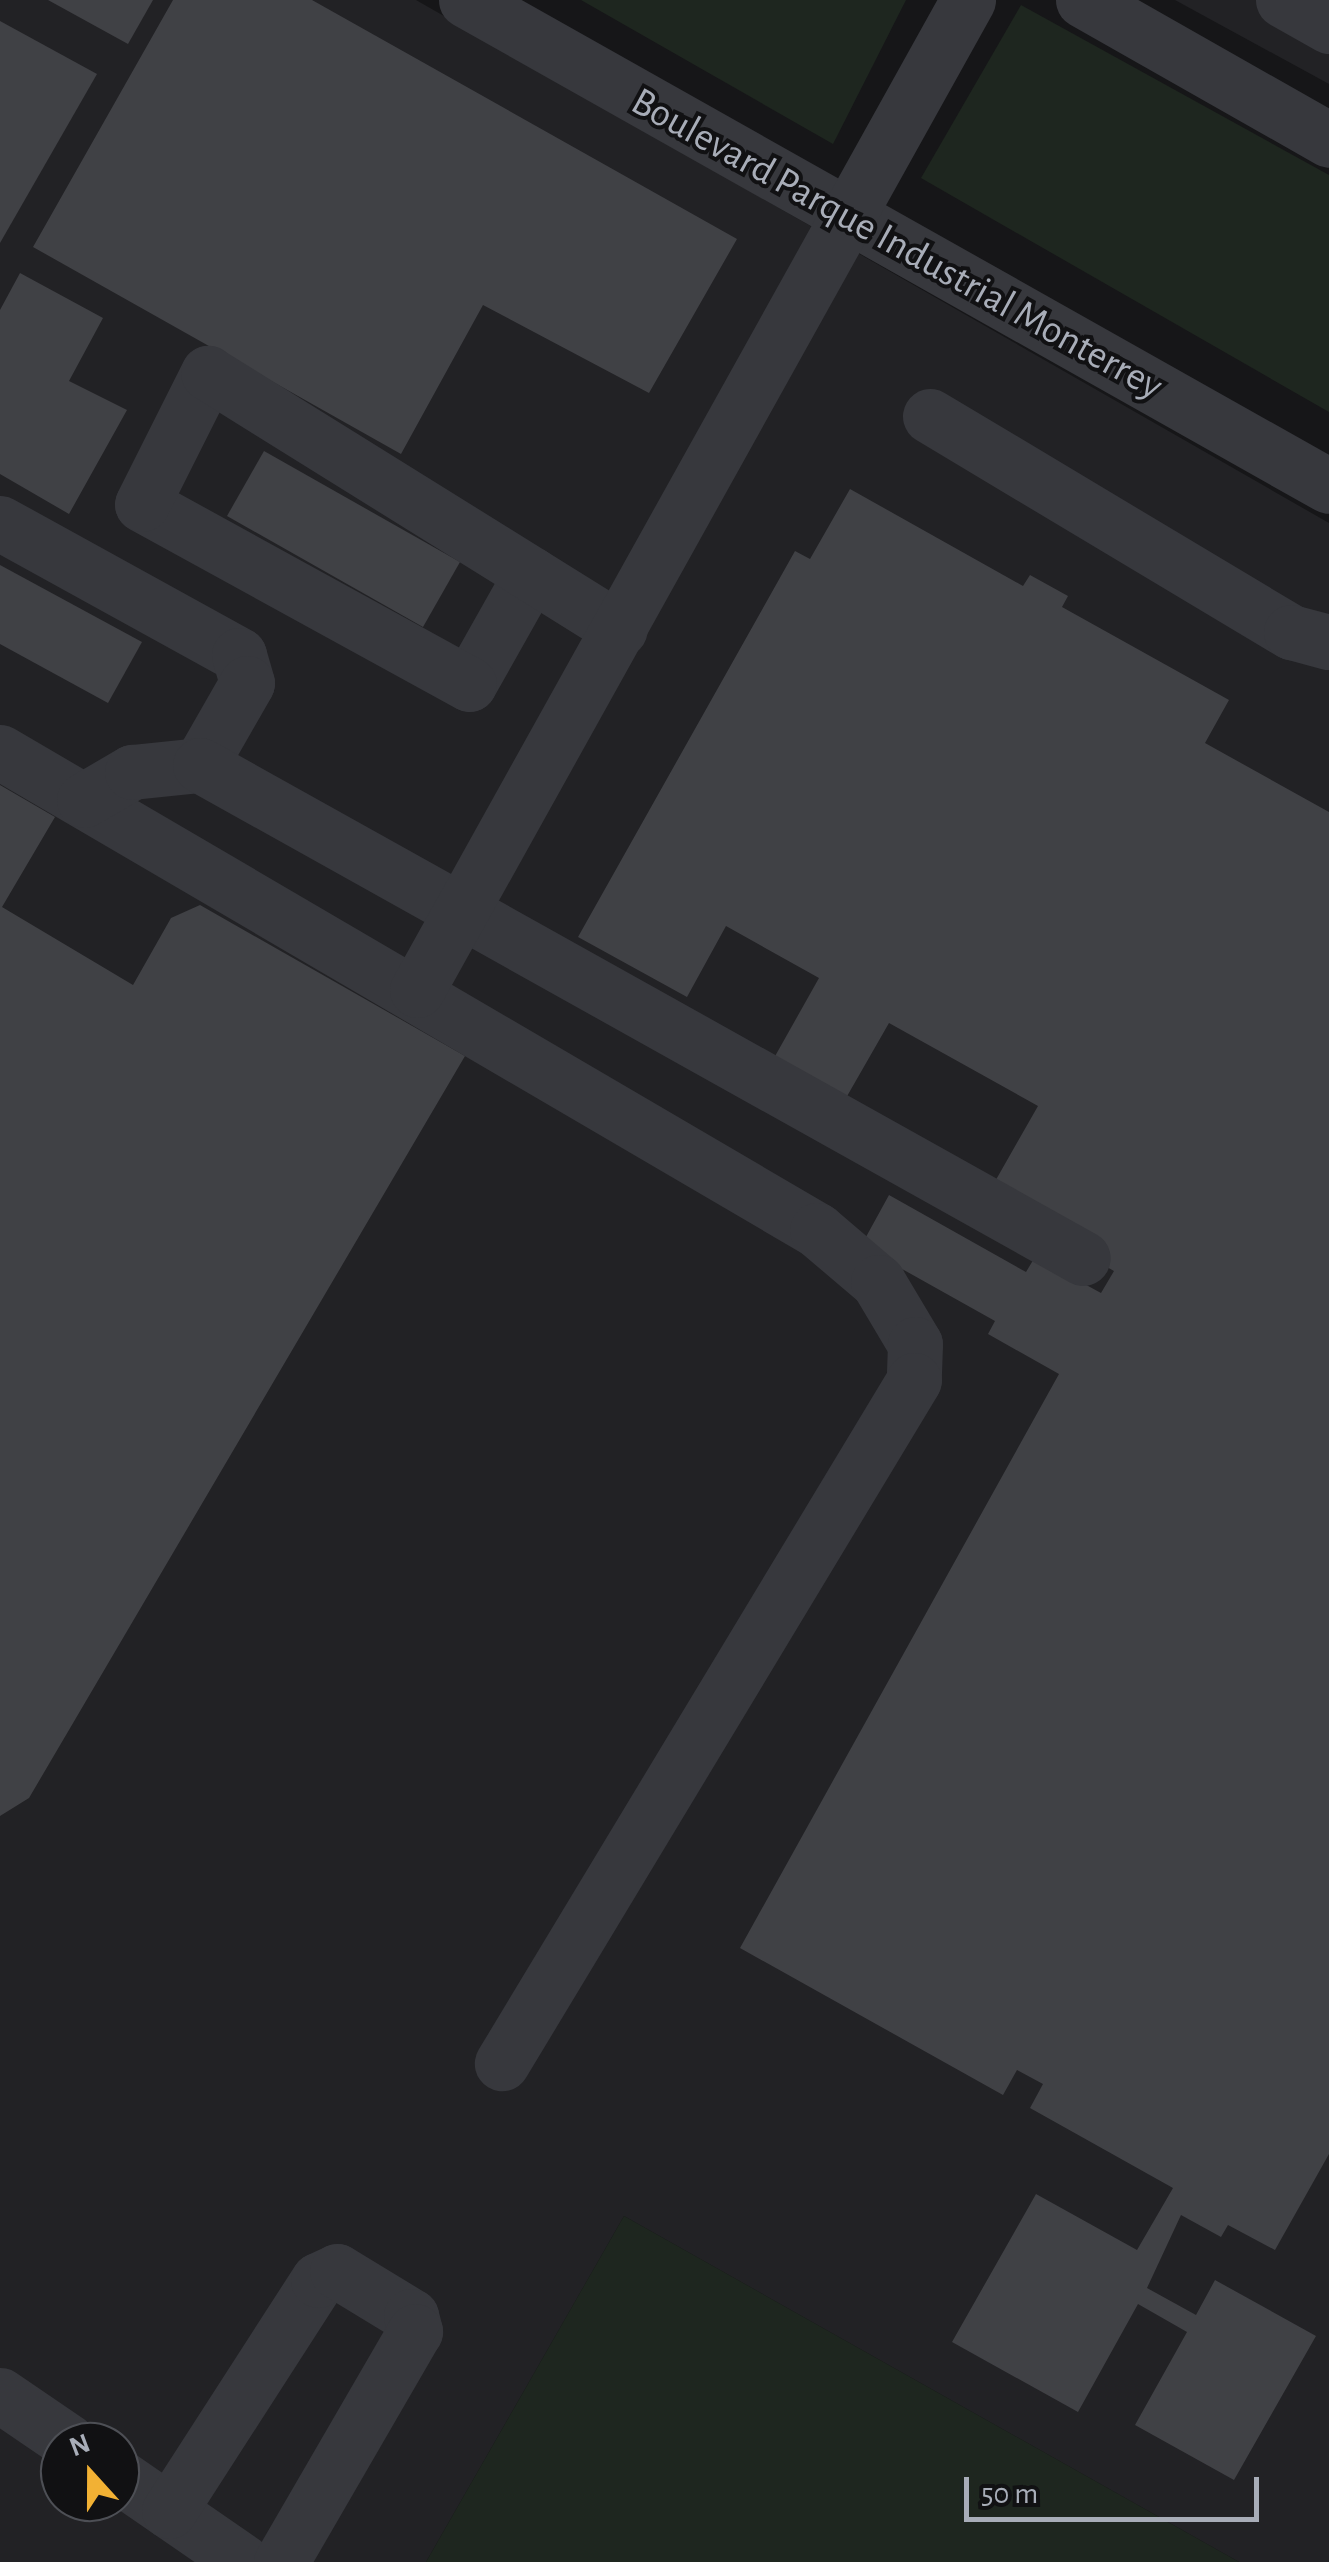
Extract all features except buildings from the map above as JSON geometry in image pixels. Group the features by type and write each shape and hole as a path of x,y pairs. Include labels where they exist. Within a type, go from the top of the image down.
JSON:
{"street":[{"name":"Boulevard Parque Industrial Monterrey","path":"466,0 1329,486"},
{"path":"417,990 851,218 968,0"},
{"path":"1283,0 1329,26"},
{"path":"1091,2 1329,140"},
{"path":"531,574 469,684 142,504 208,372 531,574 620,630"},
{"path":"930,416 1291,632 1329,642"},
{"path":"0,523 239,655 247,683 200,766"},
{"path":"0,752 417,990 817,1230 878,1282 914,1344 914,1380 502,2063"},
{"path":"84,800 132,772 200,766 463,908 1083,1258"},
{"path":"169,2511 318,2280 337,2271 411,2316 414,2331 282,2562"},
{"path":"0,2395 40,2422"},
{"path":"140,2491 243,2562"}],"shaded area":[{"path":"0,0 416,0 1329,523 1329,2562 1239,2562 624,2216 426,2562 0,2562"},
{"path":"581,0 906,0 833,144"},
{"path":"1175,0 1329,0 1329,84"},
{"path":"1021,5 1329,175 1329,412 921,178"},
{"path":"624,2216 1239,2562 426,2562"}]}
